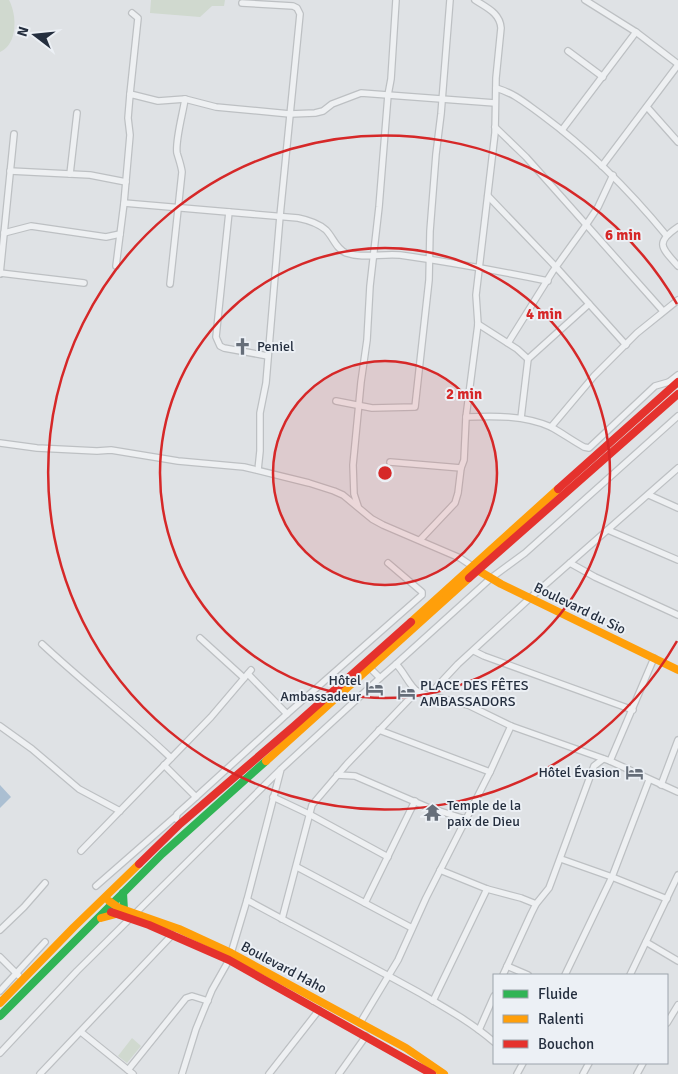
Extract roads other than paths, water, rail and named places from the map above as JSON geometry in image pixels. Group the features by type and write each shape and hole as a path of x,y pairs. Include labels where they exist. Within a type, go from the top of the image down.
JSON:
{"main road":[{"path":"0,1016 201,818 371,669 474,569 675,381"},
{"path":"0,1003 20,977 98,904 178,820 294,726 378,651 678,394"},
{"name":"Boulevard du Sio","path":"474,569 678,670"},
{"path":"123,893 124,910"},
{"name":"Boulevard Haho","path":"105,897 112,904 172,935 207,946"},
{"name":"Boulevard Haho","path":"98,904 106,911 132,915 230,957 406,1048 444,1074"},
{"path":"98,919 116,914"},
{"name":"Boulevard Haho","path":"230,957 432,1074"}],"street":[{"path":"358,506 354,494 353,465 367,340 370,286 391,79 396,0"},
{"path":"336,401 359,407 385,409 415,407 430,260 430,231 450,0"},
{"path":"420,540 454,503 458,493 461,468 464,460 466,417 478,324 476,295 495,126 501,21 497,15 475,0"},
{"path":"585,0 636,32 678,64 602,166"},
{"path":"242,3 293,6 297,8 300,14 265,389 260,413 258,470"},
{"path":"116,266 130,135 128,118 130,94 139,23 138,18 132,13"},
{"path":"562,130 636,32"},
{"path":"568,51 603,77"},
{"path":"496,88 513,93 562,130 613,175 666,235"},
{"path":"130,94 158,101 185,99 216,107 290,114 323,111 332,104 361,93 495,103"},
{"path":"170,284 182,172 177,154 177,143 185,99"},
{"path":"647,107 678,142"},
{"path":"70,174 77,113"},
{"path":"495,126 526,156 663,311"},
{"path":"14,134 0,274 84,283"},
{"path":"10,172 90,175 126,182"},
{"path":"508,343 556,267 598,206 613,175"},
{"path":"488,196 556,267 626,345"},
{"path":"124,203 310,220 327,231 340,249 346,253 387,254 480,268 548,281"},
{"path":"229,212 216,337 220,346 224,348 268,356"},
{"path":"4,233 31,226 106,237 120,234"},
{"path":"678,227 666,235 663,243 664,250 678,266"},
{"path":"550,427 586,384 637,333 678,300"},
{"path":"521,418 528,359 590,304"},
{"path":"478,324 508,343 528,359"},
{"path":"466,417 521,418 550,427 589,448 655,386 675,381"},
{"path":"0,1053 132,915 280,769 491,578 525,553 678,416"},
{"path":"0,442 37,448 111,450 178,461 258,470 334,491 358,506 372,519 460,558 474,569"},
{"path":"390,462 461,468"},
{"path":"429,695 458,664 530,598 678,468"},
{"path":"649,495 678,508"},
{"path":"608,530 678,560"},
{"path":"96,886 178,820 196,797 287,714 371,642 422,594 408,579 388,563"},
{"path":"570,563 595,577 678,614"},
{"path":"200,638 248,674 287,714"},
{"path":"371,642 378,651"},
{"path":"42,644 171,758"},
{"path":"474,651 633,710"},
{"path":"610,761 654,658"},
{"path":"396,664 417,692 468,705 511,726 610,761 678,792"},
{"path":"371,669 380,678"},
{"path":"81,851 211,717 248,674"},
{"path":"282,919 309,814 316,799 417,692"},
{"path":"0,726 32,748 80,789 120,811"},
{"path":"360,1023 389,976 511,726"},
{"path":"380,730 490,772"},
{"path":"661,785 678,740"},
{"path":"503,974 536,904 549,888 594,766 603,759"},
{"path":"164,765 196,797"},
{"path":"182,1074 196,1029 212,990 230,957 247,900 280,769"},
{"path":"337,775 355,776 427,807 466,818"},
{"path":"565,974 612,877 649,780"},
{"path":"273,797 309,814 388,857"},
{"path":"365,903 415,801"},
{"path":"561,859 667,899"},
{"path":"296,867 412,928"},
{"path":"440,870 487,889 536,904"},
{"path":"630,974 678,875"},
{"path":"0,930 24,907 45,882"},
{"path":"433,1001 487,889"},
{"path":"247,900 433,1001 479,1030 493,1041"},
{"path":"51,1074 43,1072 172,935"},
{"path":"0,991 20,977 46,942"},
{"path":"646,942 678,961"},
{"path":"0,957 20,977"},
{"path":"507,966 526,974"},
{"path":"81,1032 131,1072 186,998 192,996 208,1001"},
{"path":"479,1030 493,998"},
{"path":"668,1022 678,1006"},
{"path":"269,1074 320,1010"},
{"path":"339,1074 366,1036"},
{"path":"517,1074 520,1064"}],"water":[{"path":"0,785 11,797 0,808"}],"place":[{"name":"Peniel","path":"243,346"},
{"name":"Hôtel Ambassadeur","path":"375,688"},
{"name":"PLACE DES FÊTES AMBASSADORS","path":"406,693"},
{"name":"Hôtel Évasion","path":"634,772"},
{"name":"Temple de la paix de Dieu","path":"433,813"}]}
